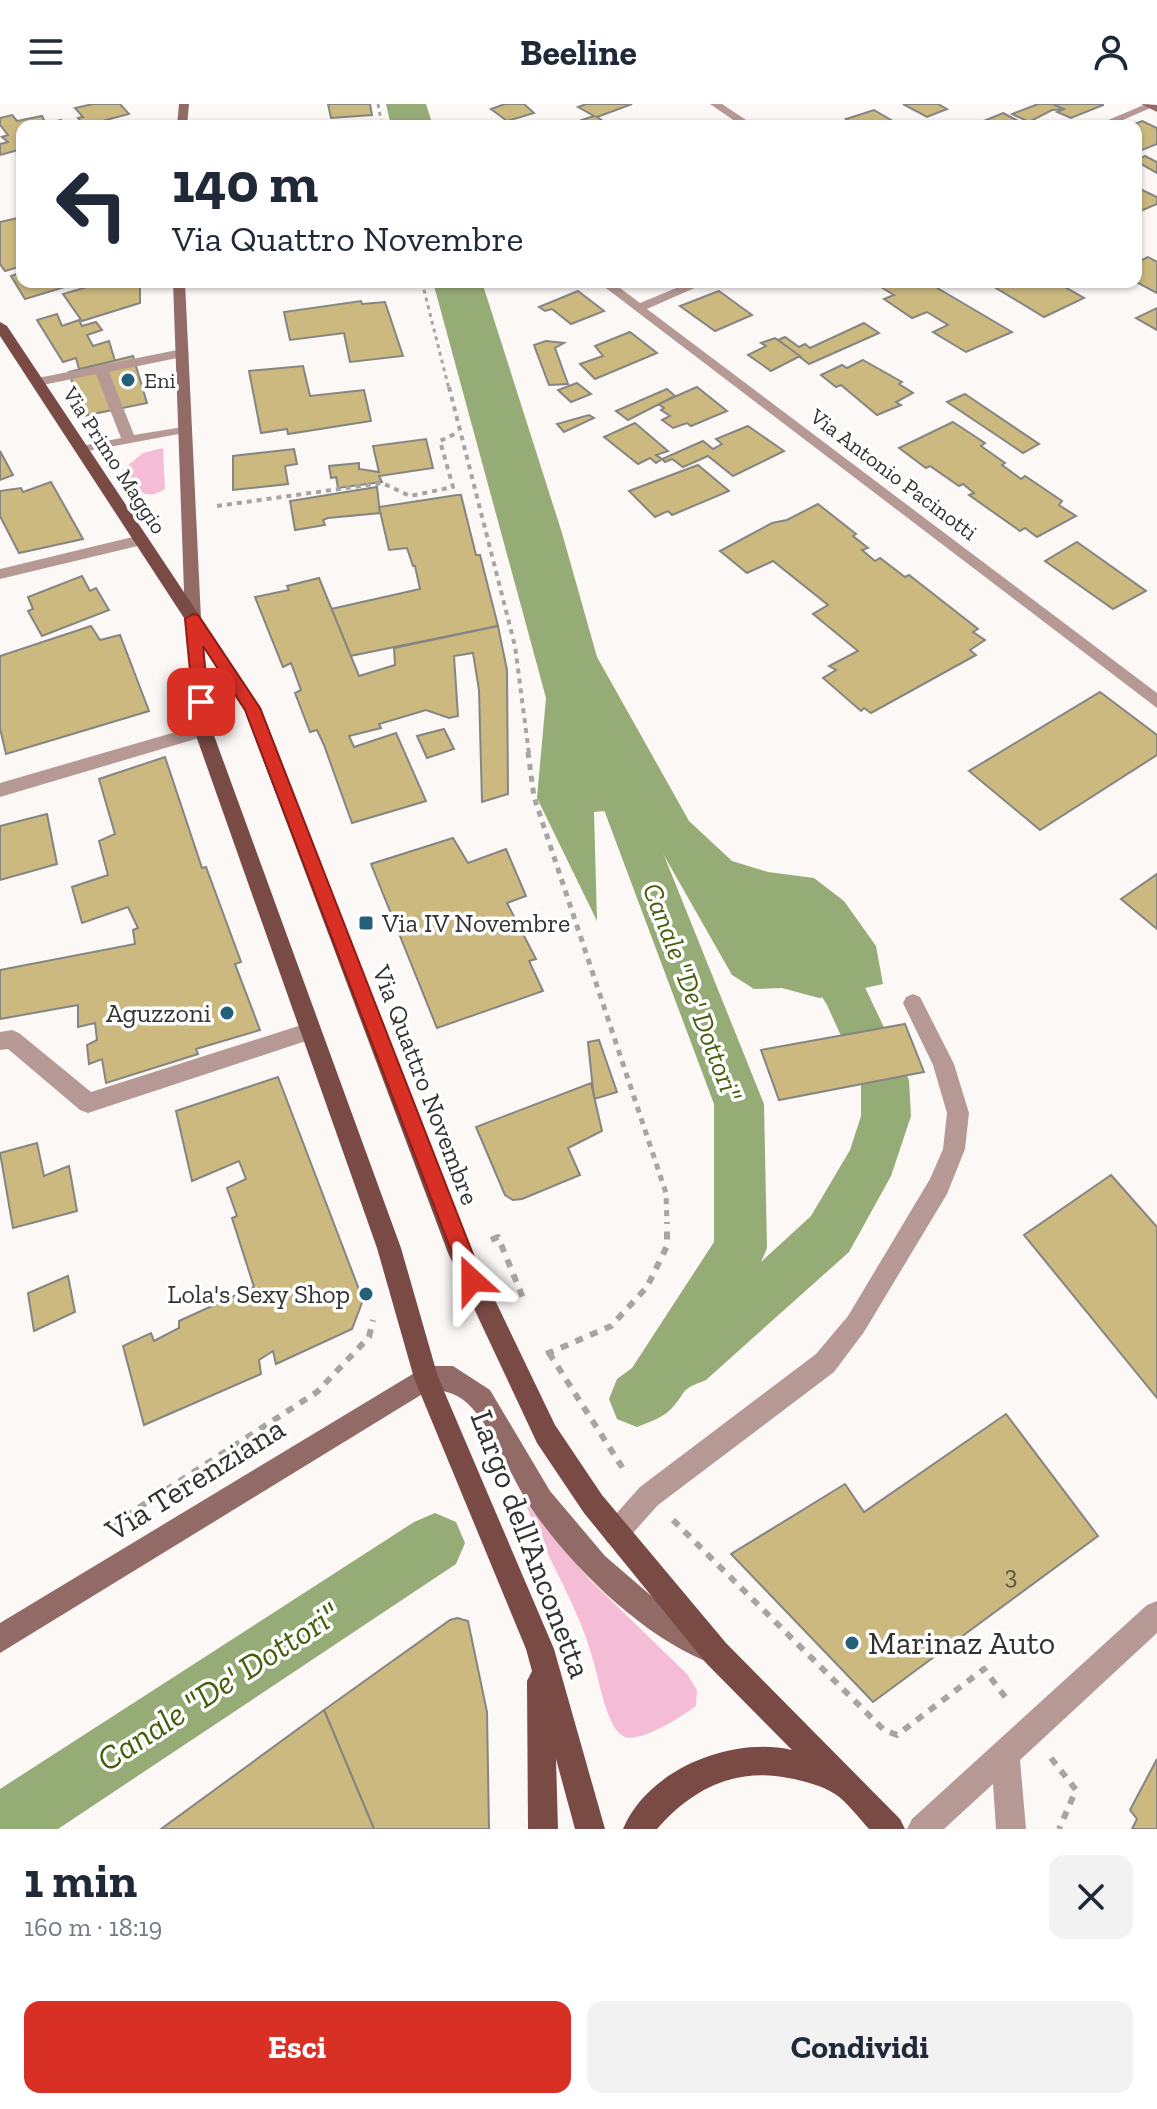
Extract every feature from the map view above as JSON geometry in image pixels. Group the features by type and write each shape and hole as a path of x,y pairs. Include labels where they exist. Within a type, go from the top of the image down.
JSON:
{"main road":[{"path":"179,288 193,619 203,730 400,1279 426,1378 453,1378 481,1399 541,1500 596,1565 660,1622 716,1653 890,1829"},
{"name":"Via Primo Maggio","path":"0,326 193,619"},
{"name":"Via Quattro Novembre","path":"193,619 252,708 472,1280 546,1434 616,1533 716,1653"},
{"name":"Via Terenziana","path":"0,1639 426,1378"},
{"name":"Largo dell'Anconetta","path":"426,1378 540,1649 590,1829"},
{"path":"540,1649 543,1829"},
{"path":"638,1829 662,1800 689,1779 739,1760 768,1759 796,1764 824,1774 858,1797"}],"street":[{"path":"715,104 740,120"},
{"path":"1115,120 1151,106"},
{"name":"Via Antonio Pacinotti","path":"612,288 1157,702"},
{"path":"638,308 687,288"},
{"path":"38,382 182,353"},
{"path":"101,370 129,440"},
{"path":"82,450 184,429"},
{"path":"0,574 141,540"},
{"path":"0,790 203,730"},
{"path":"616,1533 649,1496 825,1363 856,1324 939,1186 954,1149 958,1113 943,1064 913,1003"},
{"path":"0,1041 12,1039 88,1103 311,1031"},
{"path":"922,1829 1157,1615"},
{"path":"1005,1754 1011,1829"}],"path":[{"path":"423,288 515,646 534,797 666,1193 667,1246 647,1287 611,1326 549,1353"},
{"path":"214,506 382,483 410,496 453,487 440,441 459,432"},
{"path":"498,1237 526,1307"},
{"path":"106,1529 317,1392 369,1337 374,1313"},
{"path":"543,1343 617,1460 649,1496 884,1730 897,1735 984,1669"},
{"path":"1059,1829 1076,1790"}],"shaded area":[{"path":"386,104 426,104 431,120 390,120"},
{"path":"435,288 484,288 562,533 597,657 689,821 732,861 768,872 814,878 844,901 876,946 883,984 819,998 782,988 754,989 732,975 637,808 594,812 597,921 537,798 546,698"},
{"path":"163,448 165,489 151,494 140,492 122,470 143,453"},
{"path":"525,1502 588,1578 687,1674 697,1690 696,1706 672,1722 641,1736 625,1737 618,1732 608,1714 579,1619"}],"building":[{"path":"120,104 129,114 106,120 80,120 78,118 83,117 75,108"},
{"path":"328,104 370,104 372,115 331,118"},
{"path":"505,104 524,104 534,113 506,120 491,109"},
{"path":"586,104 632,104 597,117 602,120 582,120 594,116 578,107"},
{"path":"903,104 938,104 947,109 927,117"},
{"path":"1038,104 1053,104 1064,109 1052,110 1033,120 1012,114"},
{"path":"1053,104 1103,105 1071,118 1057,112 1064,109"},
{"path":"874,110 891,120 848,120"},
{"path":"1003,113 1016,120 986,120"},
{"path":"12,115 16,120 16,151 0,155 0,144 8,142 2,137 8,135 0,125 0,118"},
{"path":"42,116 44,120 22,120"},
{"path":"1142,121 1157,128 1157,144 1142,150"},
{"path":"1145,156 1157,162 1157,173 1142,164"},
{"path":"1142,190 1157,197 1157,204 1142,210"},
{"path":"16,218 16,268 5,271 0,264 0,222"},
{"path":"1148,257 1157,262 1157,293 1142,285 1142,260"},
{"path":"18,288 61,288 25,299"},
{"path":"84,288 140,288 140,303 82,321 63,294"},
{"path":"882,288 937,288 1012,332 966,352 933,332 948,325 927,312 912,318 884,299 894,295"},
{"path":"996,288 1066,288 1084,298 1044,317"},
{"path":"578,291 604,311 571,324 552,309 545,311 539,307"},
{"path":"719,291 752,315 715,331 680,306"},
{"path":"361,301 362,304 385,302 403,356 350,362 344,333 290,340 284,312"},
{"path":"1157,308 1157,330 1136,318"},
{"path":"57,314 62,326 79,320 82,326 96,322 102,330 87,335 93,346 109,341 115,361 79,369 76,358 63,362 37,320"},
{"path":"864,323 879,333 809,364 778,340 785,337 799,347 805,344 810,348"},
{"path":"630,332 657,353 595,379 580,364 603,356 595,346"},
{"path":"775,338 800,356 771,371 748,355 766,346 761,343"},
{"path":"546,341 564,343 555,348 568,384 549,385 534,345"},
{"path":"133,356 147,403 83,416 69,372"},
{"path":"863,360 902,382 899,384 913,393 896,402 901,405 877,415 841,385 836,387 821,375"},
{"path":"303,366 310,396 364,390 371,421 288,434 287,429 261,433 249,371"},
{"path":"577,383 591,394 571,402 558,390"},
{"path":"697,387 727,411 691,426 687,423 673,428 662,420 670,416 658,404"},
{"path":"667,389 675,396 628,420 616,411"},
{"path":"965,394 1039,444 1023,453 947,402"},
{"path":"589,415 594,418 564,432 557,424"},
{"path":"953,422 985,443 981,446 1005,463 1002,465 1021,479 1025,476 1062,501 1059,505 1076,516 1037,537 1025,528 1020,531 969,495 974,493 963,484 959,486 930,466 926,468 899,448"},
{"path":"635,423 668,451 656,455 662,459 656,463 650,458 638,464 604,437"},
{"path":"748,426 784,451 733,476 708,456 683,467 672,459 665,462 662,459 703,441 713,449 722,444 716,439"},
{"path":"426,439 433,468 379,476 382,482 338,488 336,477 331,478 329,466 359,463 359,469 379,472 373,446"},
{"path":"294,449 297,464 285,466 288,484 233,490 233,456"},
{"path":"0,451 13,475 0,480"},
{"path":"698,465 729,491 672,515 668,511 655,517 629,491"},
{"path":"51,482 83,539 19,553 0,516 0,491 21,488 23,492"},
{"path":"377,487 380,513 328,518 323,520 325,525 295,530 290,501"},
{"path":"461,495 498,626 350,656 331,609 420,589 407,548 389,550 379,507"},
{"path":"818,504 856,534 853,536 868,548 862,550 875,561 880,558 905,577 909,575 978,629 973,632 985,640 970,650 976,655 871,713 864,708 861,711 823,678 836,670 829,666 858,651 813,614 828,605 773,561 747,573 720,551 772,523 787,520"},
{"path":"1077,542 1146,591 1113,609 1045,561"},
{"path":"82,576 90,591 96,588 109,610 42,636 28,611 33,609 28,597"},
{"path":"319,578 359,676 395,665 394,648 498,626 507,670 508,794 482,802 479,690 473,653 454,656 458,716 449,718 426,710 379,724 381,728 349,736 354,747 396,733 426,801 352,823 324,745 317,730 310,732 295,693 301,690 291,663 283,667 255,597 289,590 287,586"},
{"path":"91,626 100,640 120,635 149,711 6,754 0,728 0,656"},
{"path":"1100,692 1157,735 1157,755 1040,830 969,771"},
{"path":"444,729 454,749 427,758 417,736"},
{"path":"165,757 202,868 206,867 241,962 235,964 260,1030 196,1049 198,1054 106,1083 102,1059 89,1064 87,1045 97,1040 95,1023 78,1027 78,1005 0,1019 0,970 135,944 133,930 138,928 128,907 82,923 72,887 108,875 99,841 115,834 99,779"},
{"path":"47,814 57,864 0,880 0,826"},
{"path":"453,838 468,863 506,849 526,896 507,903 536,959 529,961 543,991 437,1028 371,864"},
{"path":"1157,874 1157,929 1121,899"},
{"path":"905,1024 924,1072 779,1100 761,1050"},
{"path":"599,1040 617,1092 594,1099 588,1042"},
{"path":"278,1077 363,1300 352,1329 276,1364 273,1351 259,1360 261,1374 144,1425 123,1346 151,1333 154,1341 179,1328 179,1321 254,1287 232,1218 237,1216 227,1188 246,1179 239,1161 192,1181 176,1111"},
{"path":"591,1083 602,1131 568,1148 580,1175 522,1199 513,1200 505,1195 476,1127"},
{"path":"37,1143 44,1176 69,1166 77,1211 13,1228 0,1153"},
{"path":"1111,1175 1157,1227 1157,1398 1024,1235"},
{"path":"68,1276 75,1312 34,1331 28,1293"},
{"path":"1006,1414 1098,1536 873,1702 731,1554 845,1484 864,1512"},
{"path":"457,1618 468,1621 487,1712 489,1829 374,1829 324,1710"},
{"path":"324,1710 374,1829 161,1829"},
{"path":"1157,1759 1157,1829 1132,1829 1137,1819 1130,1810"}],"waterway":[{"name":"Canale \"De' Dottori\"","path":"602,751 739,1104 740,1248 652,1388 637,1399"},
{"name":"Canale \"De' Dottori\"","path":"686,1360 830,1234 873,1159 886,1116 885,1080 845,993 811,941"},
{"name":"Canale \"De' Dottori\"","path":"0,1828 435,1543"}],"place":[{"name":"Eni","path":"128,380"},
{"name":"Via IV Novembre","path":"366,923"},
{"name":"Aguzzoni","path":"227,1013"},
{"name":"Lola's Sexy Shop","path":"366,1294"},
{"name":"Marinaz Auto","path":"852,1643"}],"route":[{"path":"201,702 193,619 252,708 472,1280"}]}
